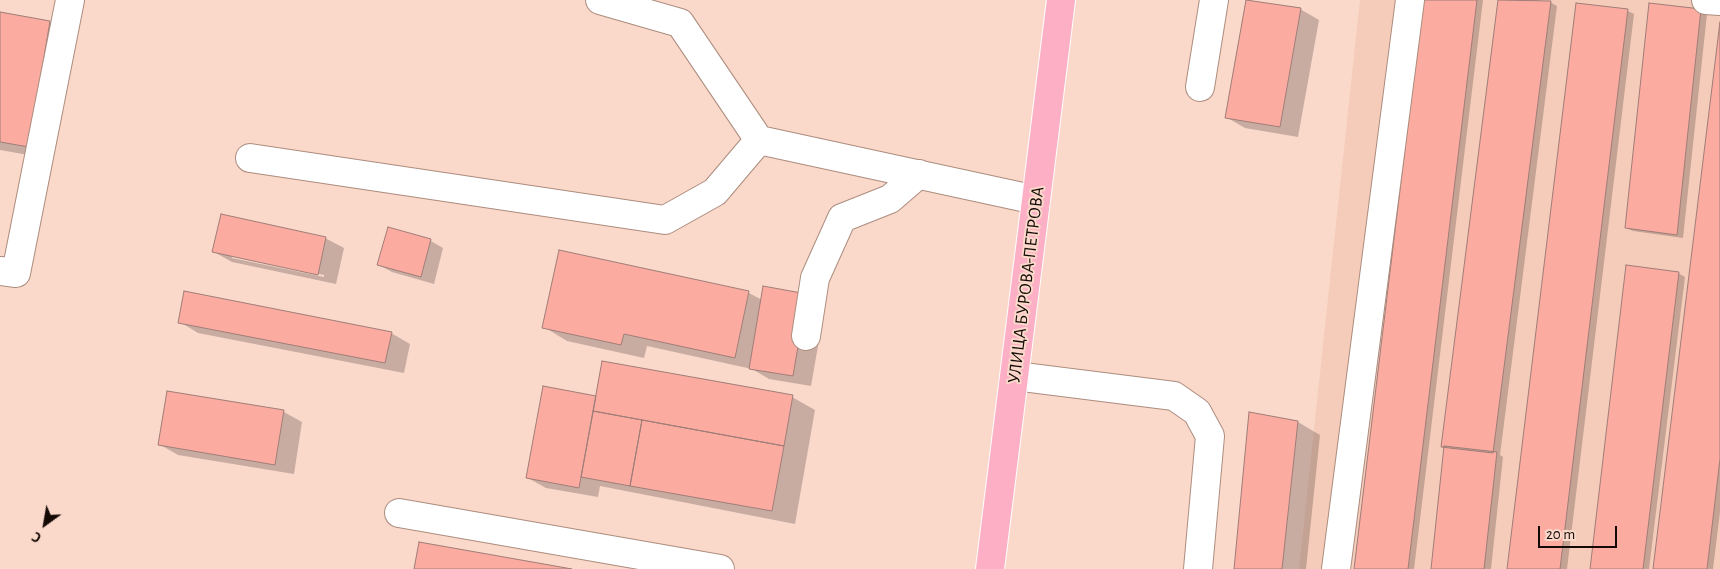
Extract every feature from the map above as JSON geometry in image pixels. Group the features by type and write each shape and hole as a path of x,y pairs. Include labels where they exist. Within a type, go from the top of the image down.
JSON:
{"main road":[{"name":"УЛИЦА БУРОВА-ПЕТРОВА","path":"990,569 1061,0"}],"lane":[{"path":"0,271 16,273 70,0"},
{"path":"600,0 680,24 759,140 1036,200"},
{"path":"1200,87 1214,0"},
{"path":"1336,569 1410,0"},
{"path":"1706,0 1720,1"},
{"path":"250,158 665,220 715,192 759,140"},
{"path":"806,336 815,278 842,218 890,199 919,174"},
{"path":"1015,376 1174,396 1196,412 1210,436 1198,569"},
{"path":"399,513 720,569"}],"shaded area":[{"path":"1360,0 1720,0 1720,569 1299,569"}],"building":[{"path":"1246,0 1301,8 1280,127 1225,118"},
{"path":"1423,0 1477,0 1408,569 1354,569"},
{"path":"1498,0 1551,1 1493,453 1441,447"},
{"path":"1576,3 1628,9 1560,569 1507,569"},
{"path":"1649,3 1701,9 1677,235 1625,228"},
{"path":"0,12 50,21 29,147 0,142"},
{"path":"1720,22 1720,459 1707,569 1653,569"},
{"path":"221,214 326,237 318,275 212,252"},
{"path":"388,227 431,239 421,277 377,265"},
{"path":"559,250 749,291 735,358 624,334 621,345 542,328"},
{"path":"1626,265 1679,272 1643,569 1590,569"},
{"path":"763,286 807,294 793,376 749,369"},
{"path":"184,291 392,332 385,363 178,323"},
{"path":"602,361 793,395 784,446 593,411"},
{"path":"543,386 596,396 579,488 526,478"},
{"path":"167,391 284,410 275,465 158,445"},
{"path":"593,411 642,420 630,486 581,477"},
{"path":"1249,412 1298,421 1282,569 1234,569"},
{"path":"642,420 784,446 772,511 630,486"},
{"path":"1444,446 1497,452 1484,569 1431,569"},
{"path":"419,542 572,569 414,569"}]}
